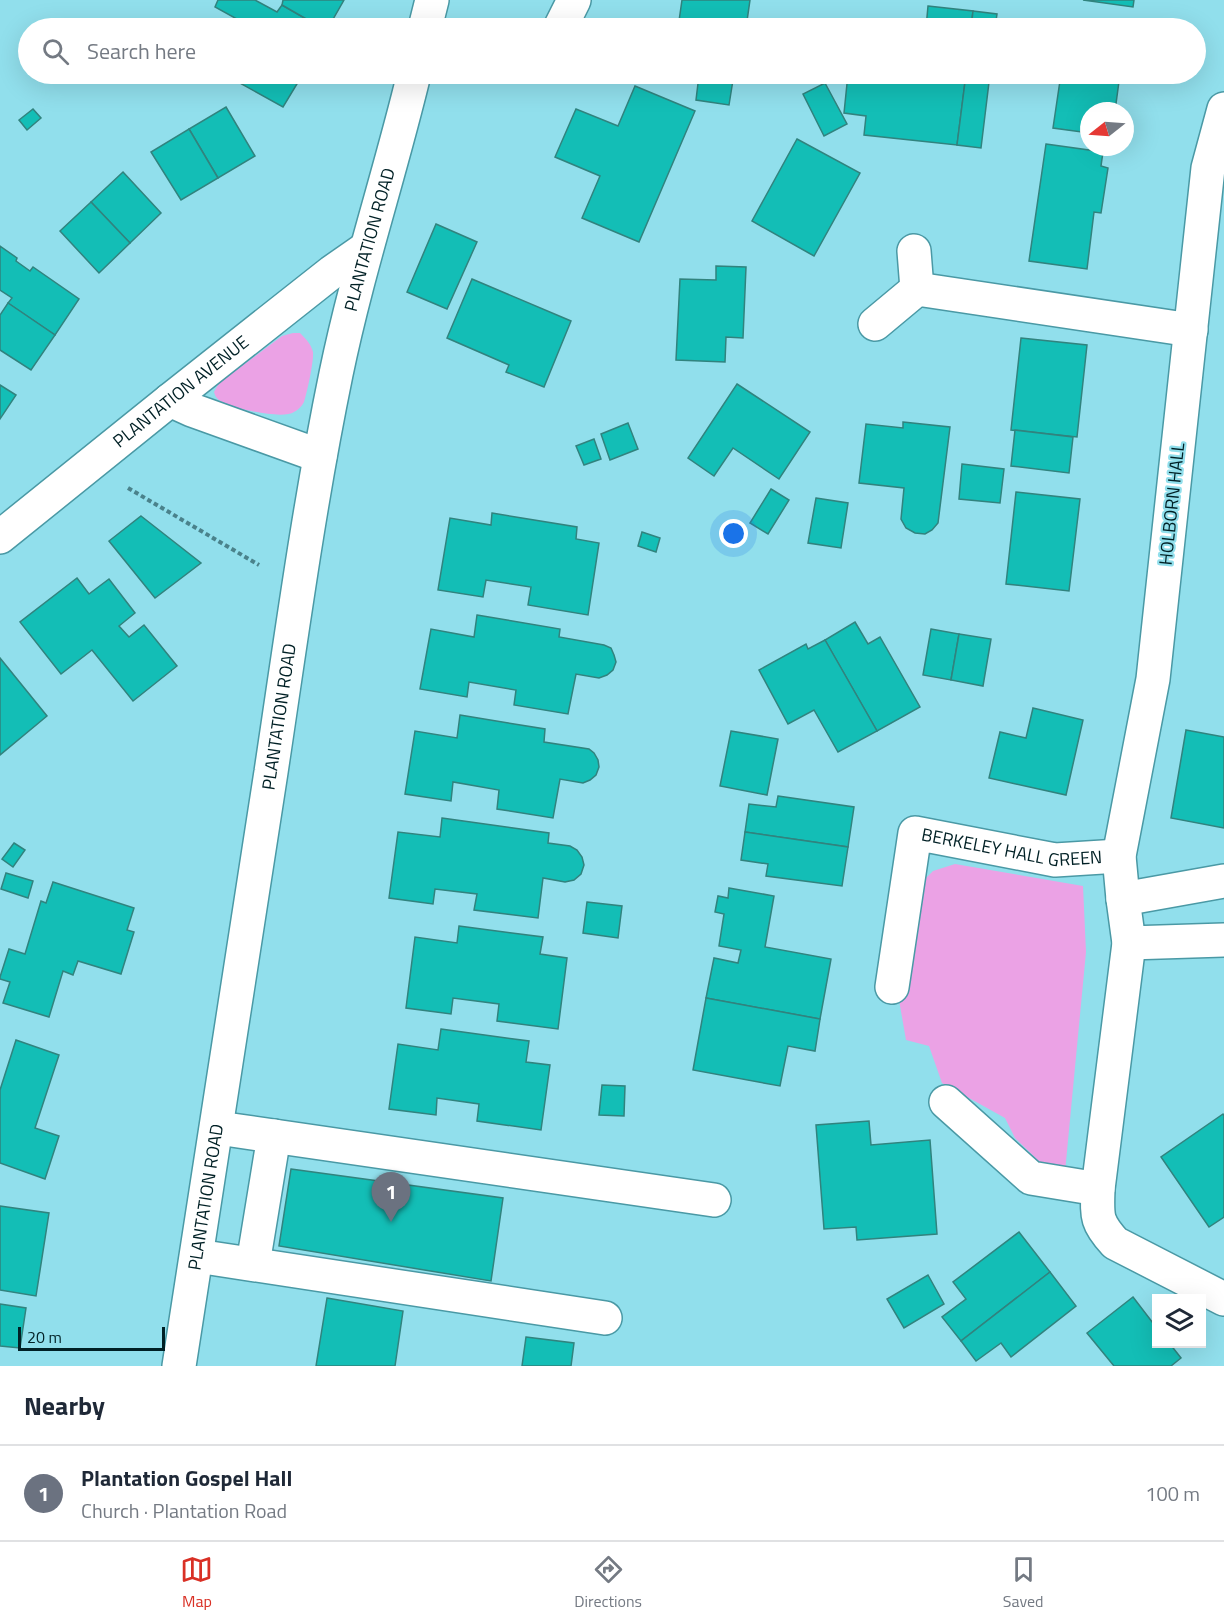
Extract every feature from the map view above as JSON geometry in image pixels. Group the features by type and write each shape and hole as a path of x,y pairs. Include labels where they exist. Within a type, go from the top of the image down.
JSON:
{"street":[{"path":"428,18 432,0"},
{"path":"565,18 574,0"},
{"name":"PLANTATION ROAD","path":"179,1366 218,1128 320,456 336,371 366,249 391,166 412,84"},
{"name":"HOLBORN HALL","path":"1153,679 1208,168 1224,109"},
{"name":"PLANTATION AVENUE","path":"0,537 332,272 366,249"},
{"path":"914,251 918,289"},
{"path":"875,324 918,289 1191,330"},
{"path":"170,400 320,456"},
{"name":"BERKELEY HALL GREEN","path":"1153,679 1119,856 1129,943 1097,1212 1102,1229 1115,1243 1224,1299"},
{"name":"BERKELEY HALL GREEN","path":"892,987 915,833 1055,860 1119,856"},
{"path":"1123,899 1224,881"},
{"path":"1129,943 1224,940"},
{"path":"946,1102 1032,1178 1098,1189"},
{"path":"218,1128 714,1200"},
{"path":"253,1264 274,1136"},
{"path":"197,1256 605,1318"}],"path":[{"path":"89,465 299,589"}],"shaded area":[{"path":"300,333 310,344 313,352 305,398 298,409 288,414 268,414 234,406 217,398 214,392 219,383 282,336"},
{"path":"955,864 1083,886 1086,952 1065,1172 1044,1166 1015,1138 1005,1118 942,1083 929,1046 906,1040 899,1000 922,882 933,871"}],"building":[{"path":"218,0 255,0 277,12 282,5 305,18 235,18 215,7"},
{"path":"283,0 344,0 334,18 305,18 282,5"},
{"path":"682,0 750,0 747,18 679,18"},
{"path":"1083,0 1134,0 1133,7"},
{"path":"928,6 973,11 972,18 927,18"},
{"path":"973,11 997,14 996,18 972,18"},
{"path":"242,84 297,84 283,107"},
{"path":"698,84 732,84 729,105 696,100"},
{"path":"826,84 847,124 824,136 803,94"},
{"path":"847,84 965,84 957,145 864,135 866,116 844,113"},
{"path":"965,84 989,84 981,148 957,145"},
{"path":"1060,84 1119,84 1116,102 1080,102 1080,132 1053,128"},
{"path":"635,86 695,111 639,242 582,218 600,176 555,157 576,109 618,126"},
{"path":"226,107 255,156 218,178 189,129"},
{"path":"33,109 41,118 27,130 19,120"},
{"path":"189,129 218,178 181,200 151,152"},
{"path":"797,139 860,173 814,256 752,221"},
{"path":"1046,144 1080,149 1080,156 1102,156 1101,166 1108,168 1101,213 1094,212 1087,269 1029,261"},
{"path":"123,172 161,213 130,243 91,202"},
{"path":"91,202 130,243 99,273 60,231"},
{"path":"436,224 477,242 447,309 407,292"},
{"path":"0,246 30,271 33,267 79,299 55,335 8,303 12,298 0,290"},
{"path":"716,266 746,267 743,338 726,337 725,362 676,360 680,279 716,280"},
{"path":"472,279 571,321 544,387 506,372 509,365 447,338"},
{"path":"8,303 55,335 31,370 0,350 0,315"},
{"path":"1021,338 1087,345 1077,437 1011,430"},
{"path":"737,384 810,432 779,479 733,448 714,476 688,458"},
{"path":"0,385 16,395 0,419"},
{"path":"903,422 950,427 938,523 925,534 915,533 906,528 901,519 904,488 859,483 866,424 903,428"},
{"path":"628,423 638,449 610,460 601,434"},
{"path":"1015,430 1073,437 1069,473 1011,466"},
{"path":"594,439 601,459 584,465 576,446"},
{"path":"962,464 1004,469 1000,503 959,499"},
{"path":"771,489 789,500 768,534 750,523"},
{"path":"1016,492 1080,499 1069,591 1006,584"},
{"path":"816,498 848,503 841,548 808,543"},
{"path":"492,513 577,527 576,539 599,543 588,615 528,605 531,587 486,580 483,597 438,590 450,518 491,525"},
{"path":"141,516 201,563 155,598 109,541"},
{"path":"642,532 660,538 656,552 638,546"},
{"path":"77,578 89,594 109,579 135,613 119,626 129,637 144,625 177,666 133,701 92,650 61,674 20,622"},
{"path":"477,615 560,629 559,637 611,648 616,662 613,670 599,678 576,674 568,714 514,705 516,690 469,682 467,697 420,689 431,629 474,637"},
{"path":"855,622 868,644 880,637 920,707 877,731 825,640"},
{"path":"931,629 959,634 951,680 923,675"},
{"path":"959,634 991,639 983,686 951,680"},
{"path":"825,640 877,731 838,752 814,710 788,724 759,670 806,644 808,649"},
{"path":"0,658 47,716 0,755"},
{"path":"1033,708 1083,720 1066,795 989,778 1000,732 1026,738"},
{"path":"460,715 545,729 544,742 589,749 594,753 599,767 596,775 583,783 560,779 553,818 497,809 499,790 453,782 451,801 405,794 415,731 457,738"},
{"path":"1186,730 1224,737 1224,828 1171,818"},
{"path":"731,731 778,739 767,795 720,786"},
{"path":"778,796 854,807 848,847 745,832 749,804 776,807"},
{"path":"442,818 549,833 548,843 570,846 577,850 584,865 581,874 574,880 565,882 543,878 538,918 474,910 477,894 435,889 433,904 389,898 398,832 440,837"},
{"path":"745,832 848,847 842,886 766,876 768,864 741,860"},
{"path":"14,843 25,850 13,867 2,859"},
{"path":"6,873 33,881 28,898 1,889"},
{"path":"53,882 134,908 127,930 134,932 121,974 78,961 73,975 63,971 49,1017 3,1003 10,982 0,977 9,949 25,954 41,901 46,903"},
{"path":"729,888 774,896 765,947 831,959 820,1019 706,998 714,958 738,963 741,950 719,946 724,914 715,912 718,896 728,898"},
{"path":"587,902 622,906 618,938 583,933"},
{"path":"459,926 543,937 540,954 567,958 558,1029 497,1021 499,1004 453,998 451,1014 406,1008 415,937 457,943"},
{"path":"706,998 820,1019 815,1051 788,1046 780,1086 693,1070"},
{"path":"441,1029 529,1041 526,1062 550,1065 541,1130 477,1121 479,1104 437,1098 436,1115 389,1109 398,1044 438,1050"},
{"path":"16,1040 59,1055 35,1128 59,1136 45,1179 0,1163 0,1090"},
{"path":"602,1085 625,1086 624,1116 599,1115"},
{"path":"1223,1114 1224,1217 1209,1227 1161,1157"},
{"path":"869,1121 871,1145 930,1140 937,1234 857,1240 856,1227 824,1229 816,1125"},
{"path":"291,1169 503,1198 491,1281 279,1246"},
{"path":"0,1206 49,1213 36,1296 0,1290"},
{"path":"1019,1232 1050,1272 961,1341 942,1317 966,1299 953,1282"},
{"path":"1050,1272 1076,1306 1011,1357 1001,1343 976,1361 961,1341"},
{"path":"928,1275 944,1304 904,1328 887,1299"},
{"path":"1133,1297 1152,1322 1152,1348 1173,1348 1181,1358 1171,1366 1114,1366 1087,1333"},
{"path":"327,1298 403,1311 395,1366 316,1366"},
{"path":"0,1304 26,1308 20,1348 0,1346"},
{"path":"526,1337 574,1343 571,1366 522,1366"}],"place":[{"name":"Plantation Gospel Hall","path":"391,1222"}]}
